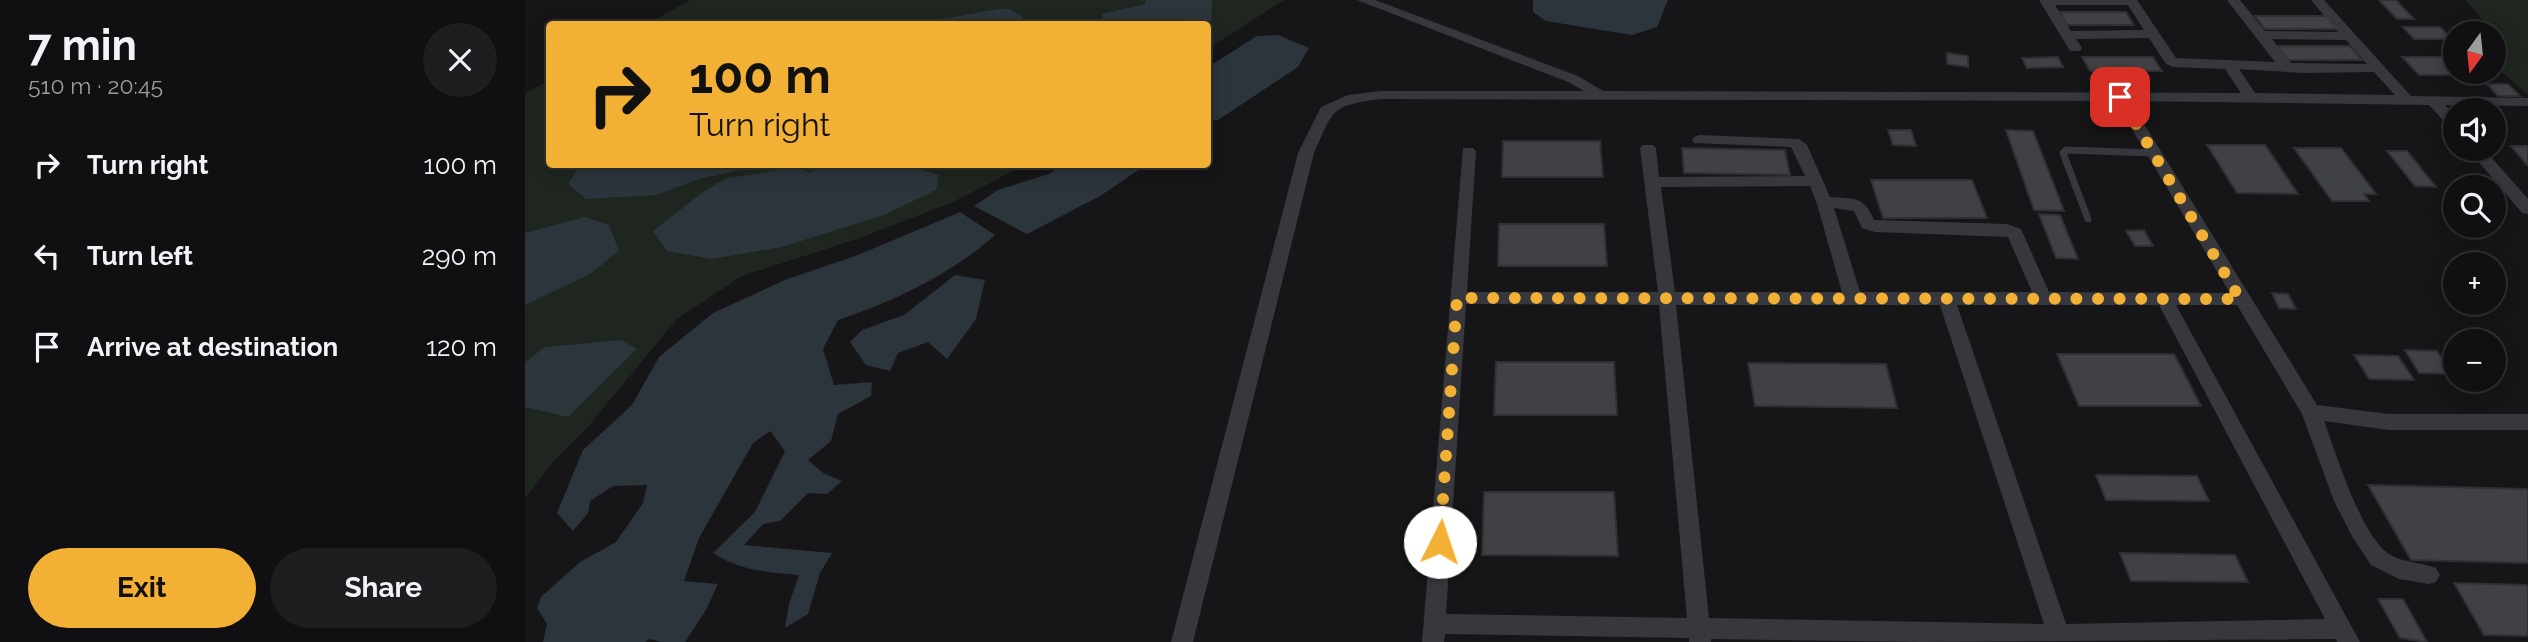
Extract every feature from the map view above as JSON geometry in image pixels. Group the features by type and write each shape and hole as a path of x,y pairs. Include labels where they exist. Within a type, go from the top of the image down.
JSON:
{"street":[{"path":"1363,0 1573,79 1600,95"},
{"path":"2233,0 2286,66"},
{"path":"2317,0 2406,99"},
{"path":"2046,1 2131,1 2171,61 2178,64 2286,66 2303,69 2378,68"},
{"path":"2046,1 2075,48"},
{"path":"2067,35 2154,34"},
{"path":"2262,35 2349,36"},
{"path":"2228,64 2251,97"},
{"path":"1182,642 1306,153 1326,110 1348,99 1380,95 1600,95 2251,97 2528,102"},
{"path":"2120,97 2240,299 2311,412 2344,501 2360,532 2378,558 2399,570 2429,575"},
{"path":"2433,100 2443,111"},
{"path":"1699,140 1794,142 1799,145 1824,202 1853,299"},
{"path":"1649,148 1667,297 1699,635"},
{"path":"1468,151 1434,633 2059,638 2346,636 2165,300"},
{"path":"2486,161 2528,209"},
{"path":"1654,182 1815,181"},
{"path":"1824,202 1854,204 1861,208 1868,224 1875,226 2007,230 2015,233 2043,299"},
{"path":"1457,298 2240,299"},
{"path":"1947,298 2059,638"},
{"path":"2311,412 2389,422 2528,422"}],"lane":[{"path":"2088,219 2063,153 2066,150 2154,153"}],"shaded area":[{"path":"690,0 1284,0 1211,47 1211,21 652,21"},
{"path":"1145,0 1212,0 1211,26 1211,21 1091,21 1103,18 1102,14 1146,4"},
{"path":"1533,0 1668,0 1657,27 1632,35 1546,21 1533,12"},
{"path":"2466,0 2528,0 2528,95 2506,76 2506,21 2483,21"},
{"path":"1009,9 1022,16 1024,21 932,21"},
{"path":"1278,35 1309,48 1298,67 1218,120 1211,119 1211,65 1257,36"},
{"path":"546,82 546,168 1019,168 953,202 863,237 742,276 677,319 586,429 551,464 525,499 525,94"},
{"path":"583,168 748,168 699,179 656,195 586,199 568,184 576,171"},
{"path":"793,168 810,172 822,168 915,168 939,175 936,190 884,215 782,247 712,259 667,251 653,231 703,192 727,178"},
{"path":"1059,168 1142,168 1100,196 1027,234 974,206 998,190 1049,174"},
{"path":"960,212 995,235 960,262 921,285 880,305 838,320 823,349 834,385 872,382 871,396 838,414 831,441 808,460 823,473 842,481 827,494 808,493 780,521 763,524 744,545 832,553 820,573 808,614 785,628 789,604 799,575 744,567 713,553 755,512 785,451 770,431 753,443 699,538 684,581 718,584 706,610 685,642 650,639 645,642 543,642 547,624 537,608 541,597 580,562 616,542 643,503 647,485 613,486 590,501 588,513 573,531 557,513 583,450 632,405 659,357 713,313 785,280 858,255"},
{"path":"585,217 609,225 619,251 590,274 525,305 525,233"},
{"path":"955,275 985,280 976,319 947,359 928,342 898,353 890,371 866,365 850,342 862,330 904,315"},
{"path":"621,340 637,349 568,417 525,407 525,362 545,347"}],"building":[{"path":"2379,0 2396,0 2414,19 2397,19"},
{"path":"2060,12 2126,12 2134,25 2067,25"},
{"path":"2255,16 2326,16 2337,29 2265,29"},
{"path":"2403,27 2440,27 2443,30 2443,39 2414,39"},
{"path":"2277,46 2350,46 2362,60 2288,60"},
{"path":"1947,53 1968,56 1968,67 1947,64"},
{"path":"2058,57 2063,67 2027,68 2022,58"},
{"path":"2082,57 2153,57 2162,71 2090,71"},
{"path":"2402,57 2443,57 2443,75 2419,75"},
{"path":"2487,84 2508,84 2520,96 2498,96"},
{"path":"1888,130 1911,130 1916,146 1893,145"},
{"path":"2006,130 2033,131 2064,211 2034,210"},
{"path":"1503,141 1600,141 1603,177 1502,177"},
{"path":"2207,145 2265,145 2298,194 2237,193"},
{"path":"2511,146 2528,146 2528,165 2527,165"},
{"path":"1682,148 1785,150 1790,175 1684,173"},
{"path":"2294,148 2341,148 2376,194 2364,194 2369,201 2332,201"},
{"path":"2387,151 2407,151 2436,187 2415,186"},
{"path":"1871,180 1972,180 1987,218 1883,218"},
{"path":"2039,214 2060,215 2078,259 2056,258"},
{"path":"1499,224 1604,224 1607,266 1498,266"},
{"path":"2144,230 2153,246 2135,246 2126,231"},
{"path":"2272,293 2288,294 2296,309 2279,308"},
{"path":"2405,350 2437,351 2443,360 2443,374 2419,373"},
{"path":"2057,354 2174,354 2201,406 2079,406"},
{"path":"2354,355 2398,356 2414,380 2369,379"},
{"path":"1496,362 1614,362 1617,415 1494,415"},
{"path":"1748,363 1886,364 1897,408 1755,406"},
{"path":"2096,475 2197,476 2209,501 2106,500"},
{"path":"2368,485 2528,489 2528,563 2411,560"},
{"path":"1484,492 1614,492 1618,556 1482,555"},
{"path":"2120,553 2235,555 2248,582 2131,581"},
{"path":"2454,583 2528,585 2528,636 2484,635"},
{"path":"2378,599 2403,599 2427,642 2400,638"}],"route":[{"path":"1440,542 1457,298 1731,296 1853,299 2240,299 2120,97"}]}
